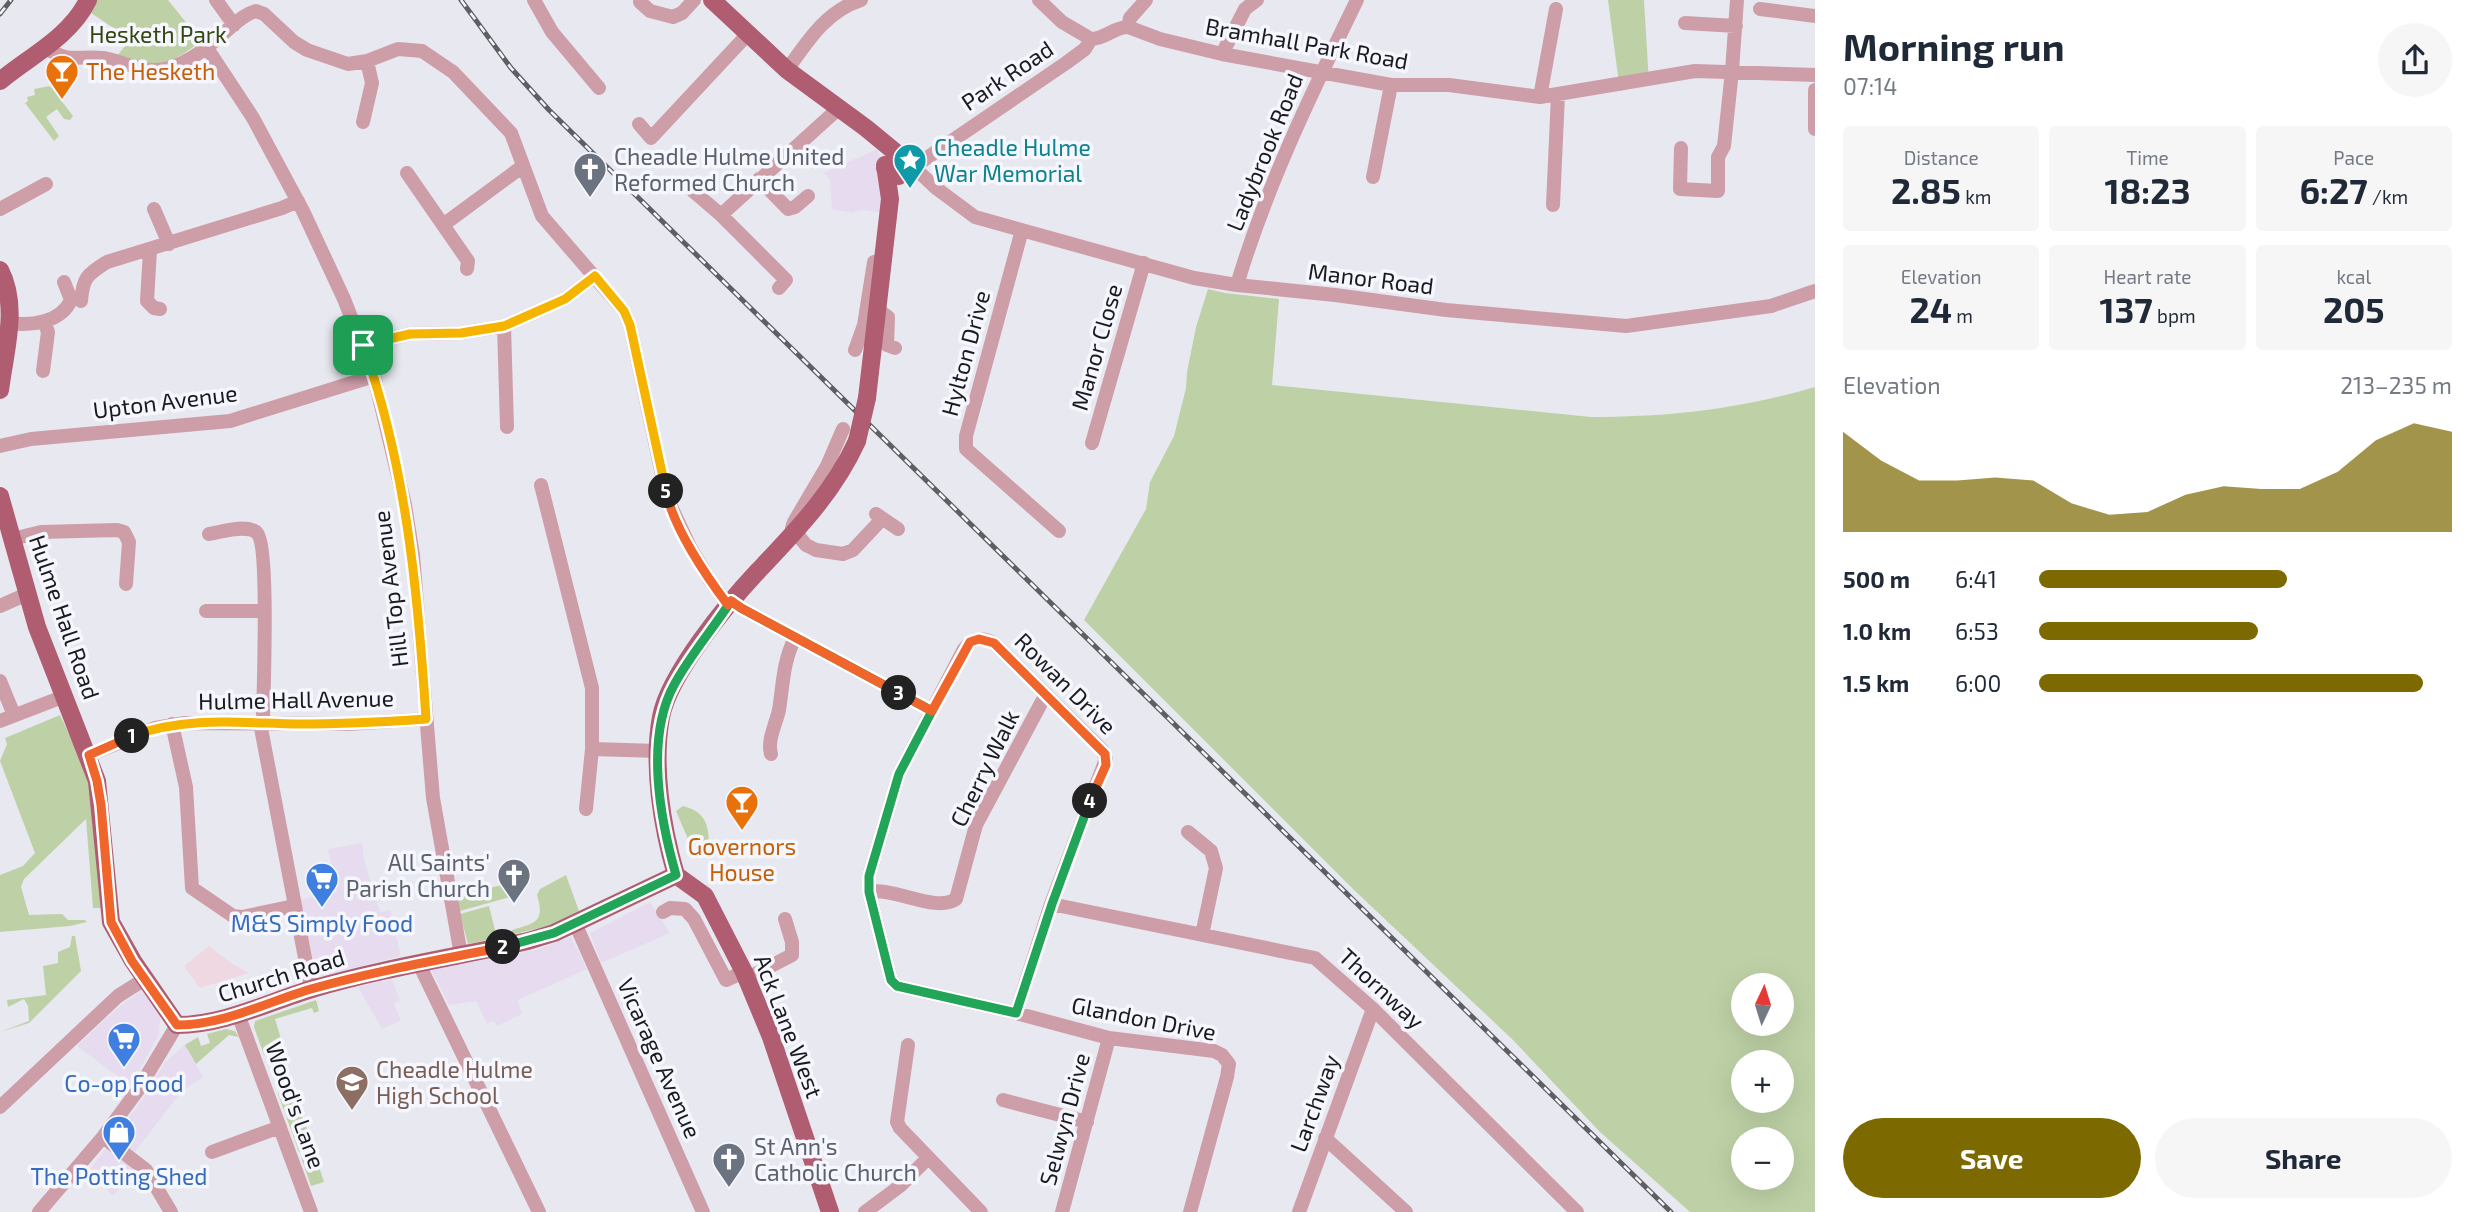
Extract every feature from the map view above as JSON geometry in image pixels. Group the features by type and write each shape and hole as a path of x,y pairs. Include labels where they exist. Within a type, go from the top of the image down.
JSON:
{"main road":[{"path":"0,81 46,48 68,28 88,0"},
{"path":"676,875 666,841 658,751 661,715 673,686 697,647 730,603 796,532 831,489 848,460 850,435 867,398 890,199 898,166 866,128 787,70 712,0"},
{"path":"0,390 9,323 9,290 1,273"},
{"name":"Hulme Hall Road","path":"0,496 37,627 97,781 101,805 104,922 177,1025"},
{"name":"Church Road","path":"177,1025 195,1025 238,1014 366,974 528,941 575,923 676,875"},
{"name":"Ack Lane West","path":"676,875 705,896 745,976 772,1037 830,1212"}],"street":[{"path":"216,0 234,25"},
{"path":"534,0 552,32 599,88"},
{"path":"640,2 649,10 673,17 682,13 694,0"},
{"path":"787,70 820,26 846,5 860,0"},
{"path":"1039,0 1062,22 1091,40"},
{"path":"1128,27 1130,18 1146,0"},
{"path":"1222,54 1245,9 1257,0"},
{"name":"Ladybrook Road","path":"1237,285 1290,143 1357,0"},
{"path":"1681,148 1680,189 1718,191 1718,157 1724,146 1737,0"},
{"path":"1540,97 1556,9"},
{"path":"1760,9 1815,16"},
{"path":"46,48 59,57 102,58 146,70 158,70 176,65 207,48 246,14 260,11 294,42 307,50 348,64 368,61 398,49 422,51 453,72 511,133 542,216 624,311 630,325 667,498 690,547 709,579 730,603 932,711"},
{"path":"1685,23 1736,26"},
{"name":"Park Road","path":"898,166 918,164 1066,63 1085,49 1091,40 1118,28 1128,27"},
{"name":"Bramhall Park Road","path":"1128,27 1160,39 1222,54 1391,85 1449,85 1540,97 1695,71 1815,75"},
{"path":"639,124 651,138 747,35"},
{"name":"Hill Top Avenue","path":"207,48 253,118 298,201 344,299 374,376 405,505 413,555 428,756 439,838 461,956"},
{"path":"363,122 372,83 368,61"},
{"path":"1373,177 1391,85"},
{"path":"1815,90 1815,129"},
{"path":"1553,205 1558,95"},
{"path":"721,215 839,108"},
{"path":"443,225 523,166"},
{"name":"Manor Road","path":"898,166 936,188 975,217 1194,278 1237,285 1446,310 1626,327 1771,306 1815,291"},
{"path":"407,173 468,261 467,269"},
{"path":"759,179 788,209 795,207 808,196"},
{"path":"0,209 46,184"},
{"path":"692,191 721,215 786,280 779,288"},
{"path":"81,301 82,284 88,274 107,262 298,201"},
{"path":"153,209 169,244"},
{"name":"Hylton Drive","path":"1022,230 966,436 966,449 1059,531"},
{"path":"150,250 147,301 154,308 160,309"},
{"path":"855,350 864,325 874,262 885,259"},
{"name":"Manor Close","path":"1092,443 1144,263"},
{"path":"363,345 410,334 461,333 504,326 565,299 595,276"},
{"path":"9,323 29,326 44,321 68,306 71,300 64,282"},
{"path":"878,310 888,317 887,345 895,348"},
{"path":"43,371 48,332 44,321"},
{"path":"504,326 507,427"},
{"name":"Upton Avenue","path":"0,446 31,439 230,421 374,376"},
{"path":"541,485 593,688 592,749 586,809"},
{"path":"796,532 806,545 816,550 844,554 853,550 878,516 898,529"},
{"path":"209,534 250,529 261,538 264,577 262,723 311,989"},
{"path":"12,539 41,532 124,532 129,542 126,584"},
{"path":"0,606 27,594"},
{"path":"206,611 264,611"},
{"path":"768,744 778,715 783,674 795,638"},
{"name":"Rowan Drive","path":"932,711 970,642 979,639 994,643 1102,750 1106,759 1052,904 1016,1013"},
{"path":"0,681 7,718 65,696"},
{"name":"Cherry Walk","path":"869,892 880,891 943,904 956,899 976,825 1046,694"},
{"name":"Glandon Drive","path":"932,711 899,774 869,876 869,892 891,980 897,986 1016,1013 1108,1038 1214,1051 1222,1055 1229,1064 1227,1077 1190,1212"},
{"name":"Hulme Hall Avenue","path":"89,755 128,738 172,724 348,724 426,719"},
{"path":"172,724 186,787 191,888 233,916 242,917 294,906"},
{"path":"592,749 658,751"},
{"path":"1188,832 1211,852 1216,868 1202,935"},
{"name":"Thornway","path":"1052,904 1315,958 1373,1009 1577,1212"},
{"path":"663,912 670,908 685,909 694,919 723,982 745,976 792,956 792,942 785,919"},
{"name":"Vicarage Avenue","path":"575,923 703,1212"},
{"path":"419,964 539,1212"},
{"path":"0,1107 118,996 145,979"},
{"name":"Larchway","path":"1299,1212 1373,1009"},
{"name":"Wood's Lane","path":"238,1014 311,1212"},
{"path":"39,1212 103,1137 138,1090 177,1025"},
{"name":"Selwyn Drive","path":"1062,1212 1108,1038"},
{"path":"908,1045 897,1122 981,1212"},
{"path":"1003,1100 1087,1122"},
{"path":"212,1152 279,1127"},
{"path":"103,1137 146,1170 171,1212"},
{"path":"1325,1138 1406,1212"},
{"path":"865,1212 900,1186 928,1158"}],"shaded area":[{"path":"877,149 883,166 884,213 863,210 855,213 832,209 830,180 824,173"},
{"path":"362,843 364,859 380,912 390,910 401,956 316,977 301,899 337,892 328,849"},
{"path":"650,902 670,933 601,963 590,933"},
{"path":"571,937 587,969 518,1000 522,1014 497,1026 494,1021 487,1024 476,1001 449,1005 431,969 539,949"},
{"path":"209,946 249,973 200,988 184,966"},
{"path":"392,979 400,1000 394,1004 401,1020 382,1029 358,987"},
{"path":"143,989 160,1017 159,1034 131,1086 77,1046 116,1009"},
{"path":"185,1045 203,1077 181,1092 135,1152 136,1171 113,1196 88,1172 142,1100 165,1062"}],"green space":[{"name":"Hesketh Park","path":"97,0 168,0 201,41 179,56 161,63 143,62 118,55 130,39 91,13"},
{"path":"1608,0 1644,0 1649,83 1620,91"},
{"path":"50,86 73,116 70,120 64,119 57,109 46,117 59,136 54,141 25,103 28,101 27,97 35,95 34,89"},
{"path":"1208,289 1279,299 1272,385 1591,417 1704,410 1759,401 1815,387 1815,1212 1690,1212 1600,1132 1513,1040 1354,890 1084,620 1146,509 1150,482 1174,436 1186,388 1196,327"},
{"path":"60,715 91,780 103,908 93,908 86,819 24,879 21,887 29,915 62,914 68,920 87,922 0,932 0,875 23,866 35,853 0,761 7,744 5,738"},
{"path":"683,806 697,812 705,820 709,846 691,846 676,811"},
{"path":"566,875 579,911 548,926 511,935 512,930 533,923 539,916 537,895 540,889"},
{"path":"522,880 523,890 514,892 514,896 460,911 456,896"},
{"path":"489,906 497,938 468,944 460,914"},
{"path":"72,936 75,936 81,971 29,1023 0,1032 29,1021 28,1006 24,999 8,1007 7,1000 46,995 43,966 58,963 58,952 70,947"},
{"path":"316,1000 319,1011 314,1013 312,1008 275,1019 285,1052 269,1057 264,1055 254,1027 255,1021"},
{"path":"226,1029 235,1031 239,1037 229,1035 196,1064 185,1045 198,1037 201,1046 210,1043 207,1034"},
{"path":"286,1083 292,1090 312,1142 310,1148 299,1152 278,1094"},
{"path":"314,1152 324,1182 311,1186 301,1157"}],"railway":[{"path":"0,14 11,0"},
{"path":"461,0 511,68 549,110 1671,1212"}],"place":[{"name":"The Hesketh","path":"62,101"},
{"name":"Cheadle Hulme War Memorial","path":"910,190"},
{"name":"Cheadle Hulme United Reformed Church","path":"590,199"},
{"name":"Governors House","path":"742,832"},
{"name":"All Saints' Parish Church","path":"514,905"},
{"name":"M&S Simply Food","path":"322,909"},
{"name":"Co-op Food","path":"124,1069"},
{"name":"Cheadle Hulme High School","path":"352,1112"},
{"name":"The Potting Shed","path":"119,1162"},
{"name":"St Ann's Catholic Church","path":"729,1189"}],"route":[{"path":"363,345 374,376 405,505 413,555 426,719 348,724 172,724 128,738 89,755 101,805 111,922 132,961 177,1025 217,1021 311,989 366,974 528,941 554,933 676,875 666,841 662,806 658,751 661,715 673,686 697,647 731,601 932,711 899,774 869,876 869,892 891,980 897,986 1016,1013 1083,818 1106,765 1102,750 988,640 970,642 964,649 932,711 795,638 731,601 728,605 690,547 667,498 630,325 624,311 595,276 565,299 504,326 461,333 410,334 363,345"}]}
